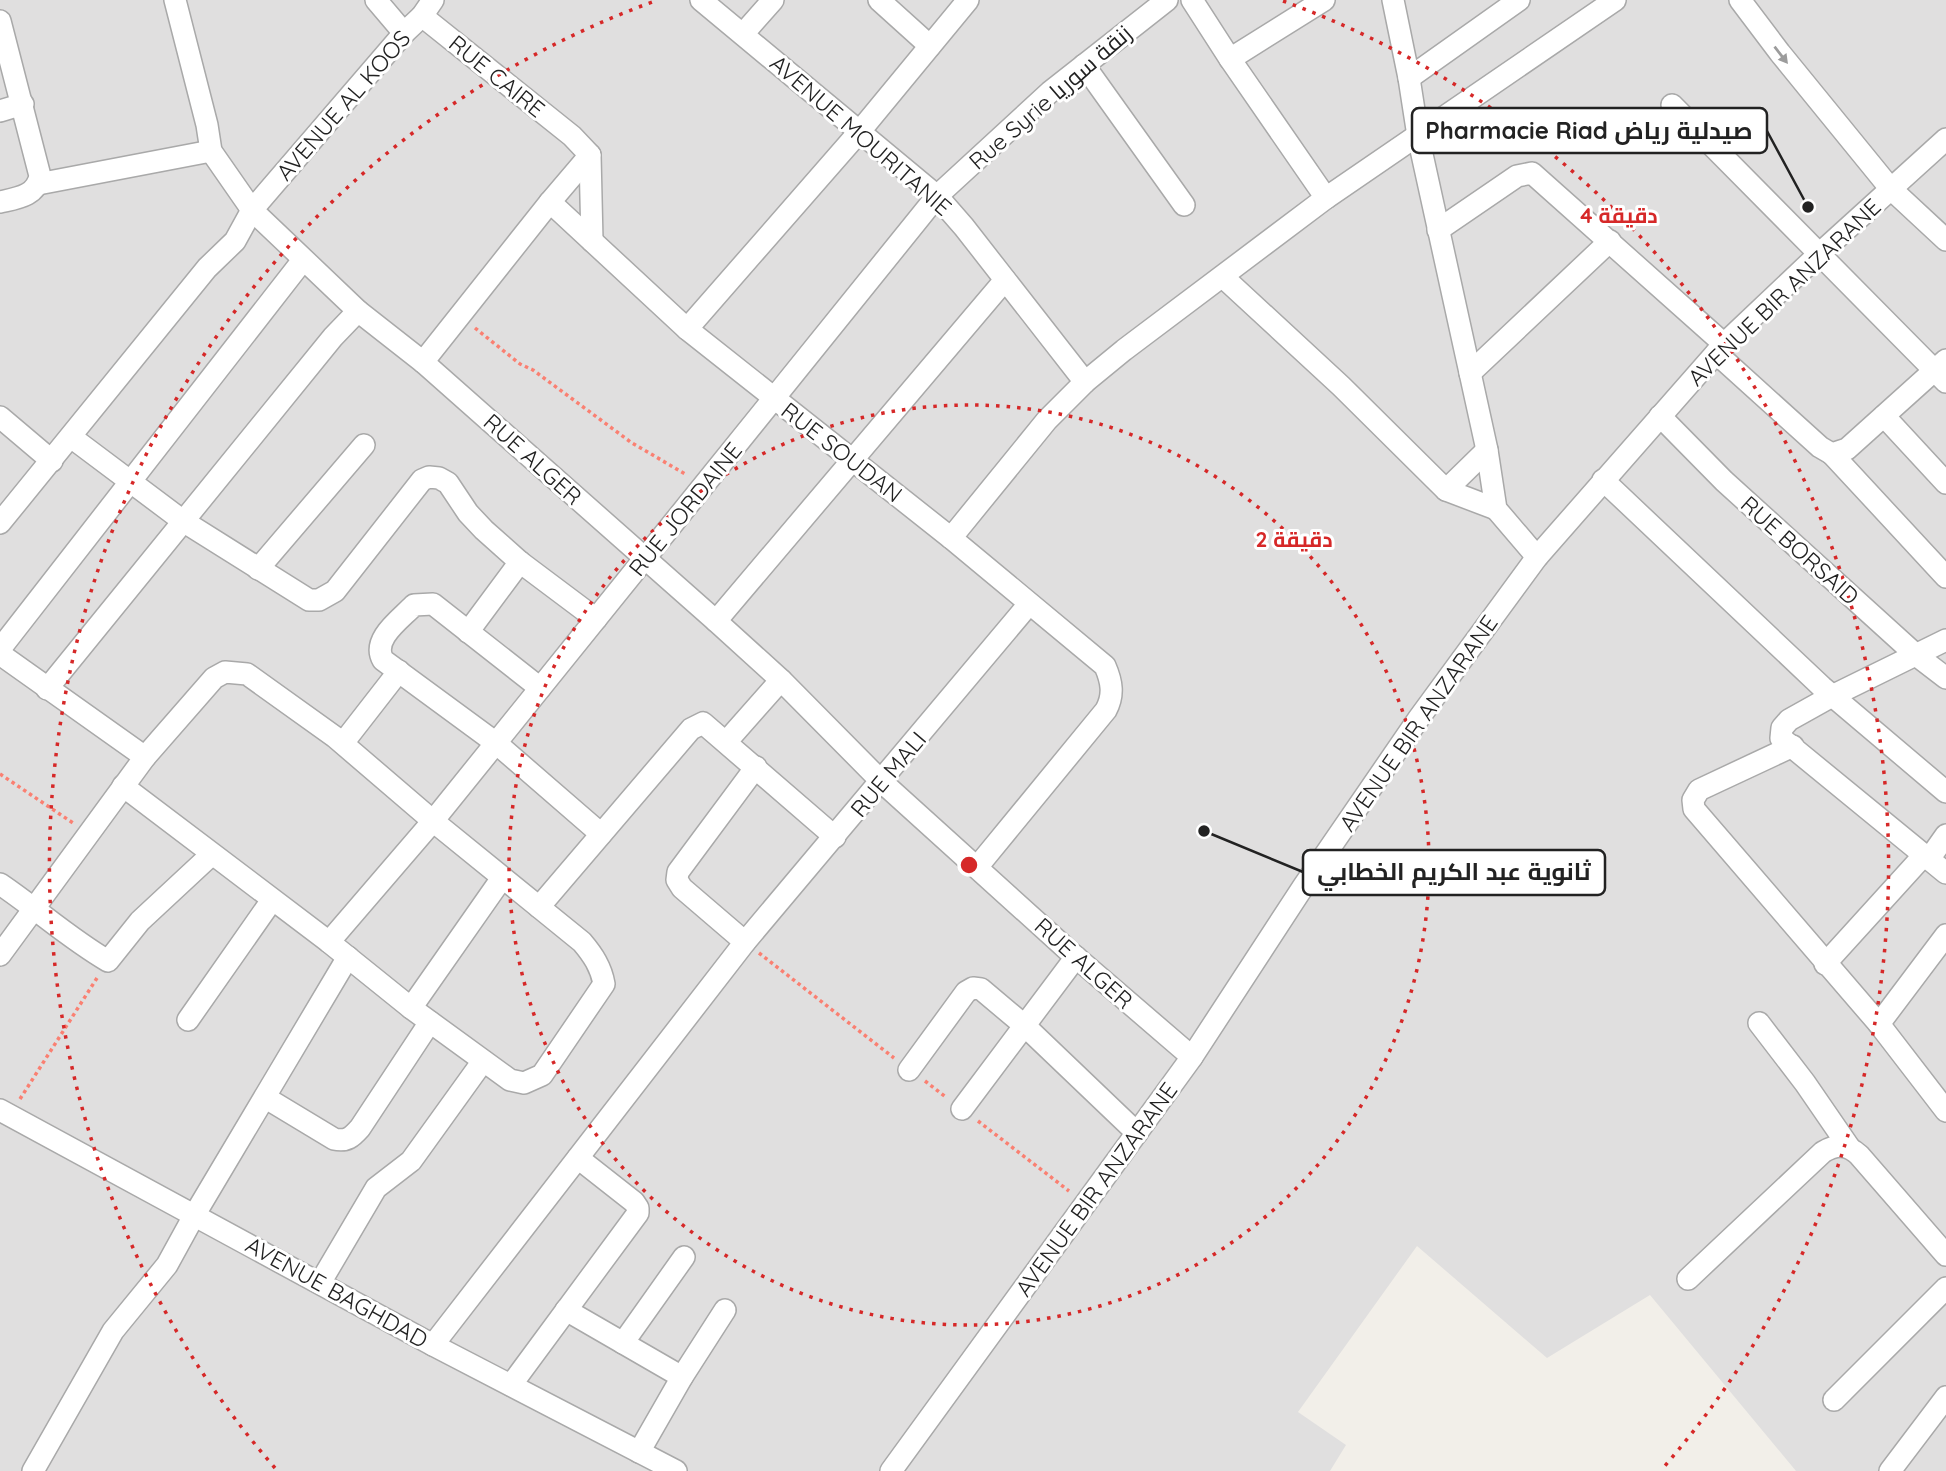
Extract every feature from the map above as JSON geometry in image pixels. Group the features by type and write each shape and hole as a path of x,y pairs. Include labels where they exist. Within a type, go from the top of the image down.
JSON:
{"street":[{"name":"RUE ALGER","path":"175,0 207,125 211,151 252,210 358,311 424,362 716,621 781,680 882,782 1076,957 1192,1057"},
{"path":"376,0 404,33"},
{"name":"AVENUE MOURITANIE","path":"701,0 937,196 1085,382"},
{"path":"743,34 773,0"},
{"path":"879,0 930,46"},
{"path":"687,329 860,131 968,0"},
{"path":"1192,0 1230,60 1326,198"},
{"path":"1230,60 1324,0"},
{"path":"1393,0 1418,136 1487,450 1496,509"},
{"path":"1409,78 1520,0"},
{"path":"951,538 1020,451 1085,382 1125,349 1326,198 1615,0"},
{"path":"1740,0 1890,188 1946,240"},
{"name":"Rue Syrie زنقة سوريا","path":"937,196 1150,4"},
{"name":"AVENUE AL KOOS","path":"0,523 207,268 235,241 252,210 428,8"},
{"name":"RUE CAIRE","path":"428,8 590,155"},
{"path":"0,21 40,176 33,191 0,202"},
{"path":"1084,65 1184,205"},
{"path":"0,111 23,104"},
{"path":"1672,105 1818,255 1942,371 1847,449 1832,454"},
{"name":"AVENUE BIR ANZARANE","path":"891,1471 1192,1057 1303,887 1419,718 1537,557 1720,348 1946,139"},
{"path":"38,184 211,151"},
{"path":"424,362 590,155"},
{"path":"590,155 592,241"},
{"path":"1438,230 1517,176 1532,173 1611,241 1820,447 1832,454 1946,577"},
{"name":"RUE JORDAINE","path":"329,942 433,821 937,196"},
{"name":"RUE SOUDAN","path":"550,202 687,329 852,458 1105,666 1112,686 1111,701 1106,710 978,866"},
{"path":"1470,373 1611,241"},
{"path":"0,649 303,260"},
{"path":"1223,276 1341,386 1446,490 1496,509 1537,557"},
{"path":"716,621 1005,280"},
{"path":"47,689 324,348 358,311"},
{"name":"RUE BORSAID","path":"1660,416 1724,481 1916,655 1946,678"},
{"path":"1884,416 1946,483"},
{"path":"0,417 52,461"},
{"path":"71,438 183,521 309,600 327,596 342,582 422,480 429,477 439,478 448,483 476,521 520,562 596,619"},
{"path":"258,569 364,444"},
{"path":"1446,490 1487,450"},
{"path":"1603,480 1832,696 1946,792"},
{"path":"468,632 520,562"},
{"path":"540,688 433,604 414,605 384,636 379,646 383,660 496,743 601,834"},
{"name":"RUE MALI","path":"433,1345 745,942 1029,604"},
{"path":"1946,640 1832,696 1784,724 1780,736 1946,873"},
{"path":"0,654 145,757"},
{"path":"343,743 399,671"},
{"path":"0,955 145,757 214,678 225,672 247,674 343,743 588,949 602,972 604,984 542,1075 524,1083 510,1080 411,1008 124,786"},
{"path":"727,741 781,680"},
{"path":"539,907 697,724 709,726 835,837"},
{"path":"1793,746 1699,790 1692,804 1825,964 1879,1024 1946,1111"},
{"path":"745,942 682,888 677,880 678,872 756,767"},
{"path":"1825,964 1946,835"},
{"path":"0,884 108,961 140,921 211,855"},
{"path":"411,1008 502,878"},
{"path":"188,1020 272,900"},
{"path":"1879,1024 1946,935"},
{"path":"33,1471 113,1331 167,1265 348,957"},
{"path":"962,1110 1076,957"},
{"path":"909,1070 966,992 973,988 981,989 1025,1026 1136,1133"},
{"path":"266,1098 334,1139 350,1139 430,1022"},
{"path":"1759,1023 1849,1147 1939,1231 1946,1255"},
{"path":"320,1283 376,1188 411,1161 483,1061"},
{"name":"AVENUE BAGHDAD","path":"5,1113 433,1345 676,1471"},
{"path":"1688,1279 1823,1152 1839,1146 1849,1147"},
{"path":"511,1385 638,1213 634,1202 579,1158"},
{"path":"623,1343 684,1257"},
{"path":"1833,1400 1946,1288"},
{"path":"566,1310 682,1377"},
{"path":"639,1452 725,1310"},
{"path":"1890,1471 1946,1397"}],"path":[{"path":"459,316 520,364 533,370 632,443 703,485"},
{"path":"0,774 89,834"},
{"path":"5,1113 108,961"}],"shaded area":[{"path":"0,0 1946,0 1946,1471 1796,1471 1650,1295 1547,1358 1417,1246 1298,1412 1346,1445 1330,1471 0,1471"}],"place":[{"name":"Pharmacie Riad صيدلية رياض","path":"1808,207"},
{"name":"ثانوية عبد الكريم الخطابي","path":"1204,831"}]}
